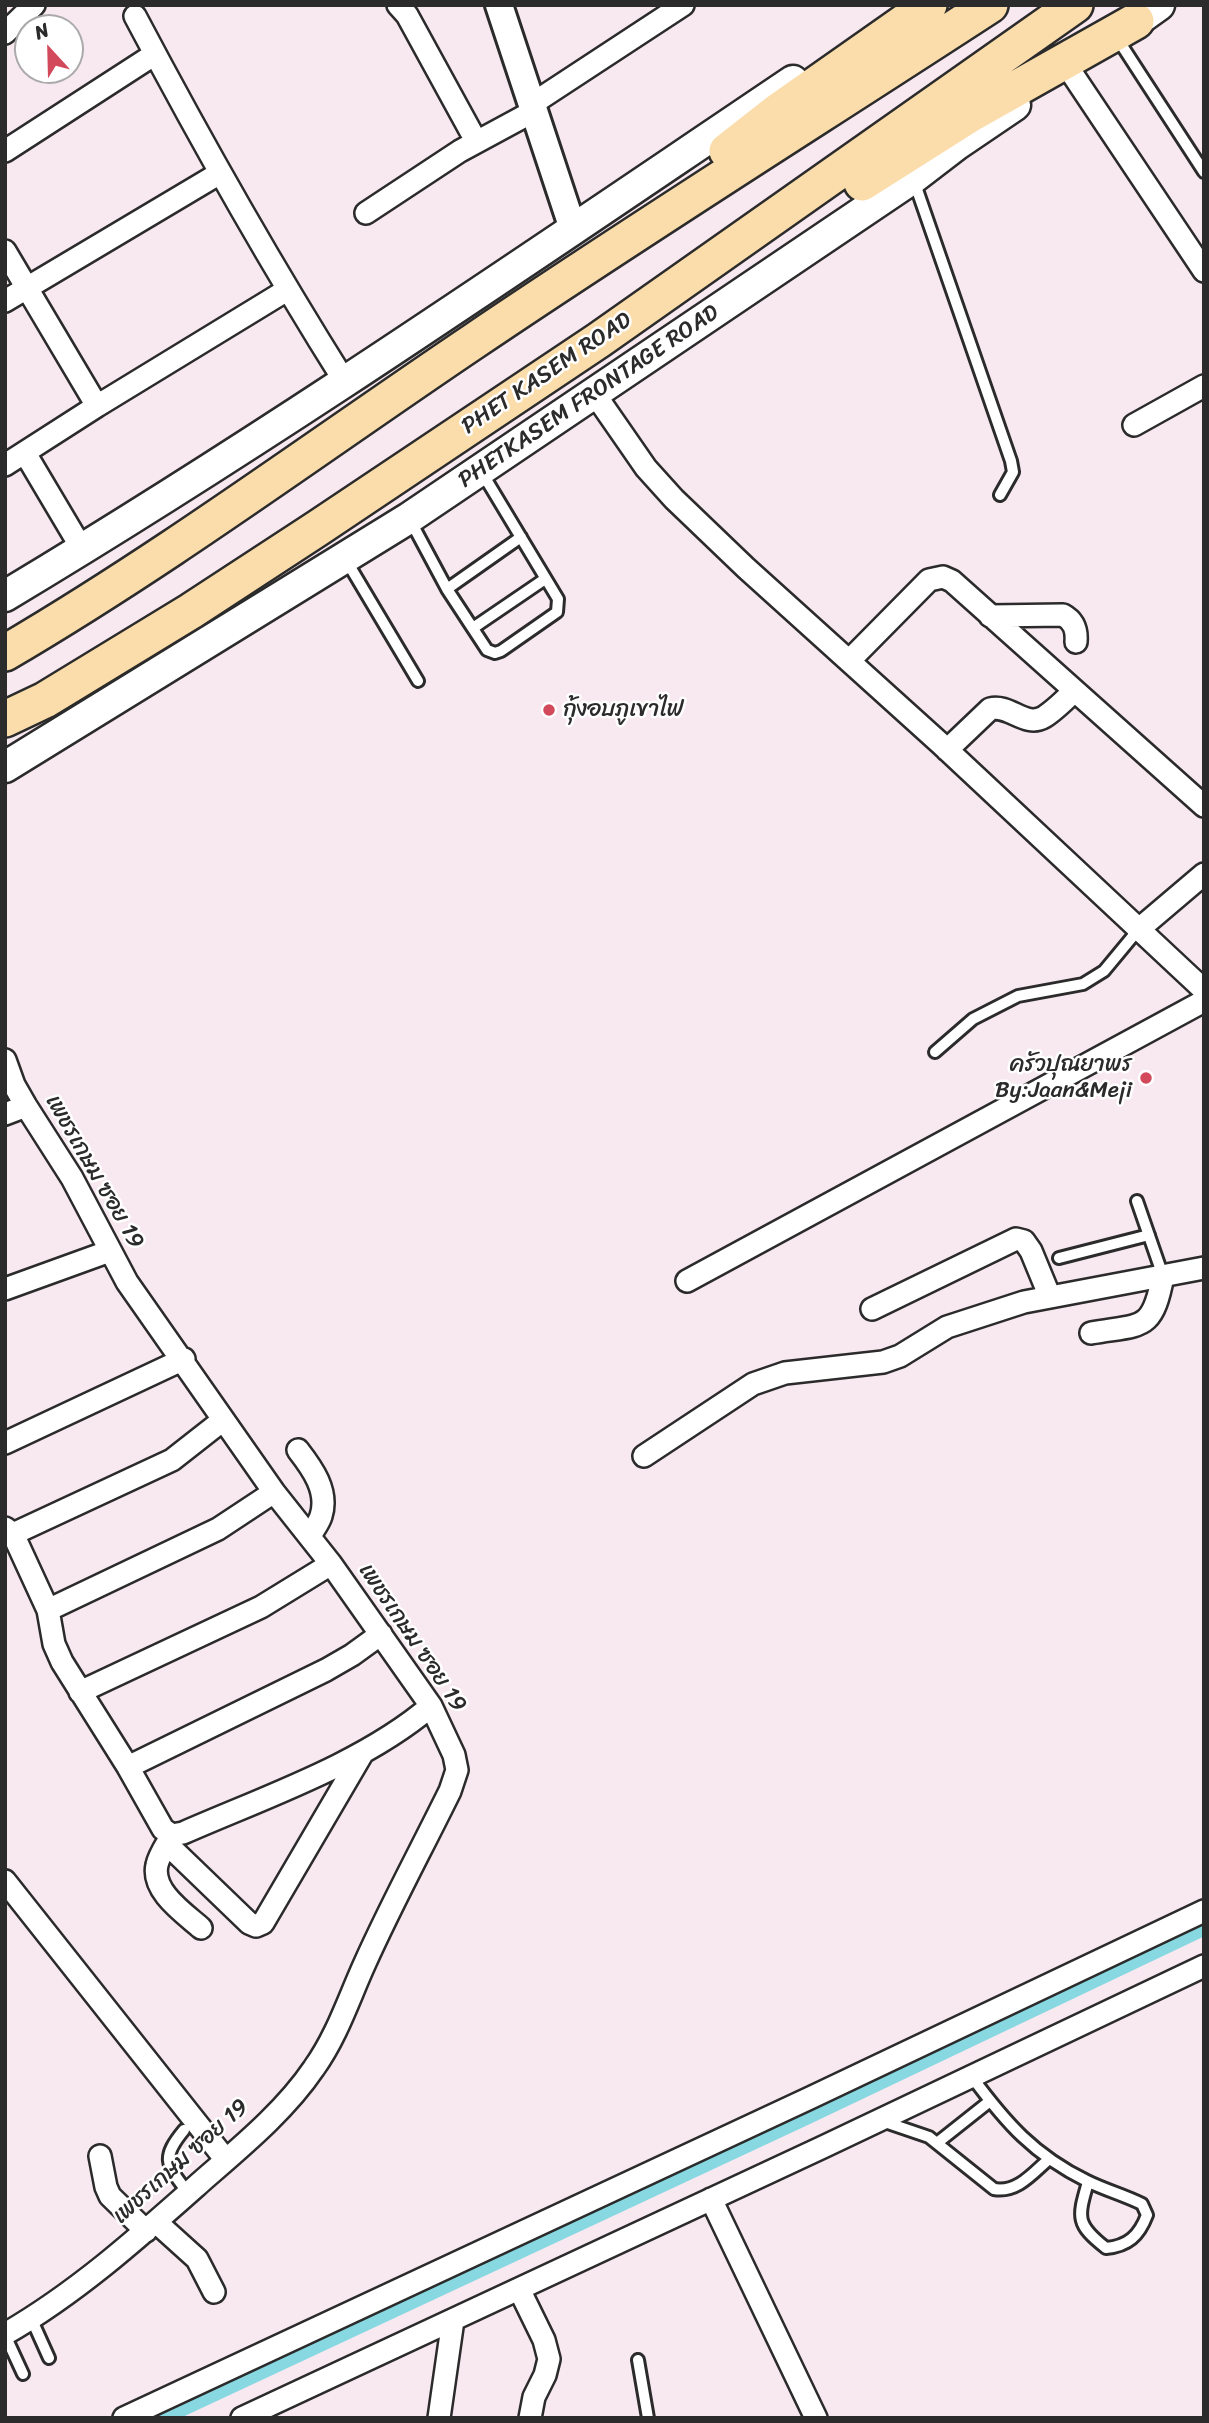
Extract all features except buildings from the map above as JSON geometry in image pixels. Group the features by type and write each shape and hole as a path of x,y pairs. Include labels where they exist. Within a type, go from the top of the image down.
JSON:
{"highway":[{"path":"556,286 778,111 929,5"},
{"path":"5,653 68,616 165,552 556,286 990,5"},
{"name":"PHET KASEM ROAD","path":"5,722 191,611 318,528 643,308 1075,5"},
{"path":"643,308 828,204 1004,94 1137,21"}],"main road":[{"path":"5,596 163,500 345,382 905,5"},
{"name":"PHETKASEM FRONTAGE ROAD","path":"5,767 481,471 913,178 956,145 1137,21"}],"street":[{"path":"5,33 34,5"},
{"path":"398,5 407,15 476,141"},
{"path":"499,5 573,229"},
{"path":"366,213 476,141 533,108 677,7"},
{"path":"135,16 287,290 345,382"},
{"path":"5,151 155,54"},
{"path":"1069,69 1204,271"},
{"path":"5,301 220,173"},
{"path":"5,251 97,406"},
{"path":"5,465 287,290"},
{"path":"1134,425 1204,386"},
{"path":"594,393 646,468 674,499 1204,990"},
{"path":"25,453 82,549"},
{"path":"849,661 929,580 937,577 952,581 1204,806"},
{"path":"990,616 1063,615 1070,619 1075,627 1076,642"},
{"path":"947,750 990,709 998,707 1026,720 1034,720 1043,717 1074,691"},
{"path":"1138,930 1204,874"},
{"path":"687,1281 1204,1001"},
{"name":"เพชรเกษม ซอย 19","path":"5,1060 26,1106 72,1178 128,1282 274,1492 331,1564 431,1706 454,1755 457,1770 450,1791 366,1961 337,2027 314,2068 284,2104 151,2226 98,2271 5,2334"},
{"path":"5,1114 26,1106"},
{"path":"872,1309 1016,1239 1024,1241 1031,1251 1051,1297"},
{"path":"5,1289 110,1251"},
{"path":"644,1456 753,1384 785,1373 883,1362 900,1356 947,1327 1024,1302 1204,1268"},
{"path":"1091,1333 1134,1326 1147,1320 1157,1307 1163,1276"},
{"path":"5,1443 184,1359"},
{"path":"223,1420 172,1460 9,1531 48,1610 54,1644 80,1692 170,1839 249,1923 256,1926 263,1923 362,1754"},
{"path":"298,1450 316,1474 321,1489 321,1516 310,1536"},
{"path":"48,1610 218,1529 274,1492"},
{"path":"80,1692 261,1607 331,1564"},
{"path":"128,1767 326,1670 381,1634"},
{"path":"201,1928 168,1897 156,1878 159,1859 170,1839 362,1754 413,1722 431,1706"},
{"path":"5,1881 226,2160"},
{"path":"124,2418 1204,1911"},
{"path":"242,2418 1204,1966"},
{"path":"100,2156 110,2196 197,2259 214,2292"},
{"path":"711,2199 816,2418"},
{"path":"519,2289 544,2340 549,2359 545,2375 534,2397 530,2418"},
{"path":"439,2418 453,2320"}],"lane":[{"path":"1137,21 1204,172"},
{"path":"913,178 1011,461 1013,472 1000,495"},
{"path":"409,518 447,589 487,650 495,653 501,651 557,612 558,599 481,471"},
{"path":"447,589 521,537"},
{"path":"344,557 418,681"},
{"path":"473,628 545,579"},
{"path":"935,1052 973,1019 1018,996 1083,984 1104,971 1138,930"},
{"path":"1137,1201 1163,1276"},
{"path":"1059,1258 1149,1235"},
{"path":"972,2077 1010,2126 1049,2160 1088,2182 1142,2204 1147,2215 1131,2242 1120,2247 1105,2248 1090,2236 1079,2214 1088,2182"},
{"path":"937,2143 990,2101"},
{"path":"880,2120 929,2137 994,2189 1005,2191 1021,2184 1049,2160"},
{"path":"184,2130 170,2146 169,2160 173,2173 188,2193"},
{"path":"32,2318 49,2358"},
{"path":"5,2334 23,2374"},
{"path":"638,2360 648,2418"}],"waterway":[{"path":"158,2418 1204,1926"}],"place":[{"name":"กุ้งอบภูเขาไฟ","path":"549,710"},
{"name":"ครัวปุณยาพร By:Jaan&Meji","path":"1146,1078"}]}
